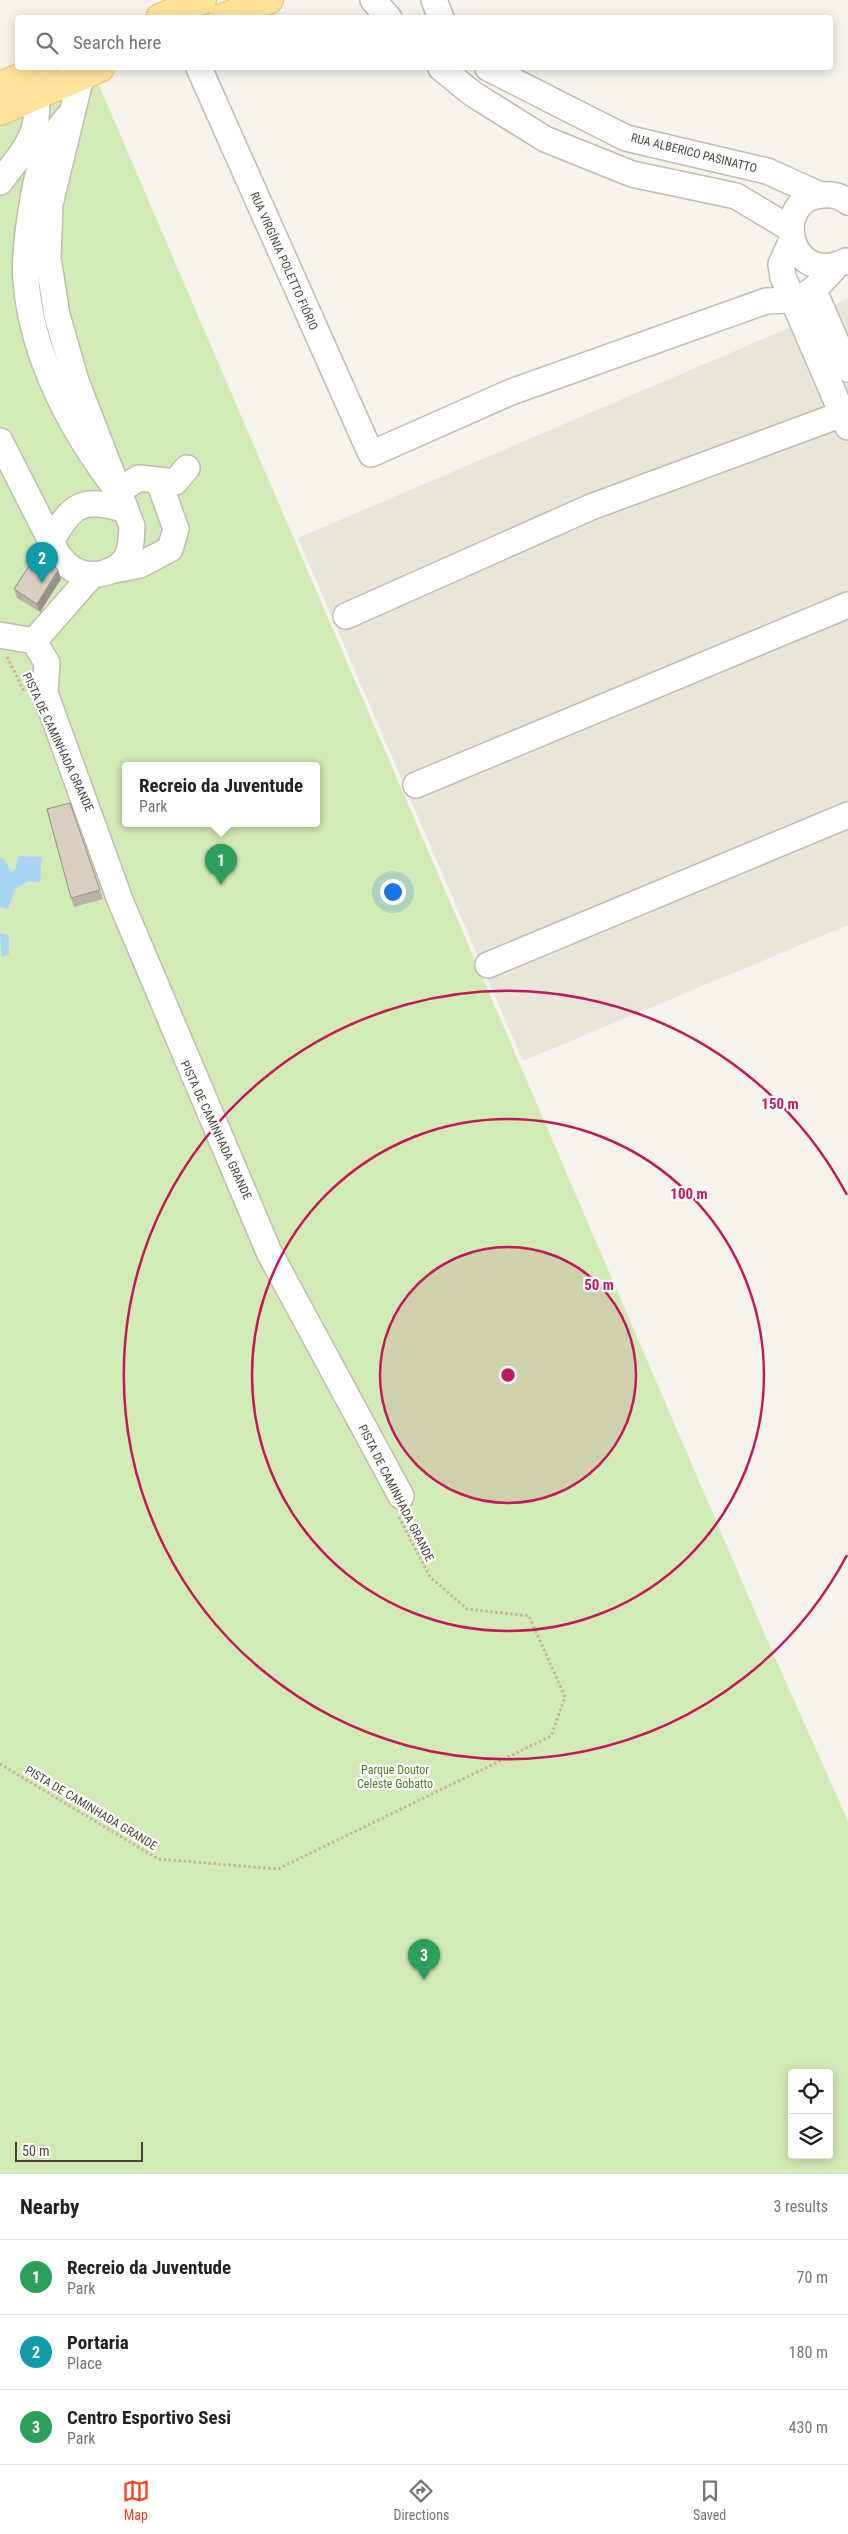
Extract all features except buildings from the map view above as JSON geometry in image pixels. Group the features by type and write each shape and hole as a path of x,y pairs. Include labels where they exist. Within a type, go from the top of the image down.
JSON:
{"main road":[{"path":"166,12 202,0"},
{"path":"230,15 269,0"},
{"path":"0,86 37,78 90,72"},
{"path":"0,111 37,78"}],"street":[{"path":"373,0 386,15"},
{"path":"434,0 440,15"},
{"name":"RUA VIRGÍNIA POLETTO FIÓRIO","path":"199,70 371,454 511,392 766,301 804,296"},
{"path":"444,70 474,94 545,138 632,174 736,196 791,235 804,259 814,264 845,261"},
{"name":"RUA ALBERICO PASINATTO","path":"492,70 626,138 767,171 820,195 833,195 847,200"},
{"path":"2,642 34,642 100,573 124,561 131,546 132,526 76,381 57,316 48,258 50,204 73,111 90,72"},
{"path":"37,78 40,141 29,225 26,280 31,319 58,394 76,431 122,500"},
{"path":"0,182 28,146 40,141 73,111"},
{"path":"820,195 808,199 799,207 792,218 791,235 781,264 783,277 804,296 848,369"},
{"path":"804,296 845,261"},
{"path":"346,616 591,507 846,418 804,296"},
{"path":"0,441 58,555 72,569 100,573 140,565 170,549 176,529 159,482"},
{"path":"51,542 62,522 74,510 86,503 122,500 139,478 159,482 175,482 187,468"},
{"path":"416,786 848,605"},
{"path":"34,642 47,663 46,693 120,900 269,1252 398,1502"},
{"path":"488,965 848,815"}],"path":[{"name":"PISTA DE CAMINHADA GRANDE","path":"2,642 26,694"},
{"name":"PISTA DE CAMINHADA GRANDE","path":"0,1764 158,1858 278,1869 551,1736 565,1697 529,1616 467,1609 430,1576 398,1502"}],"shaded area":[{"path":"848,298 848,925 523,1061 298,538 786,329"}],"green space":[{"name":"Parque Doutor Celeste Gobatto","path":"95,76 772,1651 848,1821 848,2174 0,2174 0,118"}],"water":[{"path":"18,856 42,857 40,882 29,881 15,889 8,909 0,907 0,857 5,860 11,873 16,868"},
{"path":"0,933 9,936 9,954 2,957"}],"place":[{"name":"Portaria","path":"42,583"},
{"name":"Recreio da Juventude","path":"221,885"},
{"name":"Centro Esportivo Sesi","path":"424,1980"}]}
